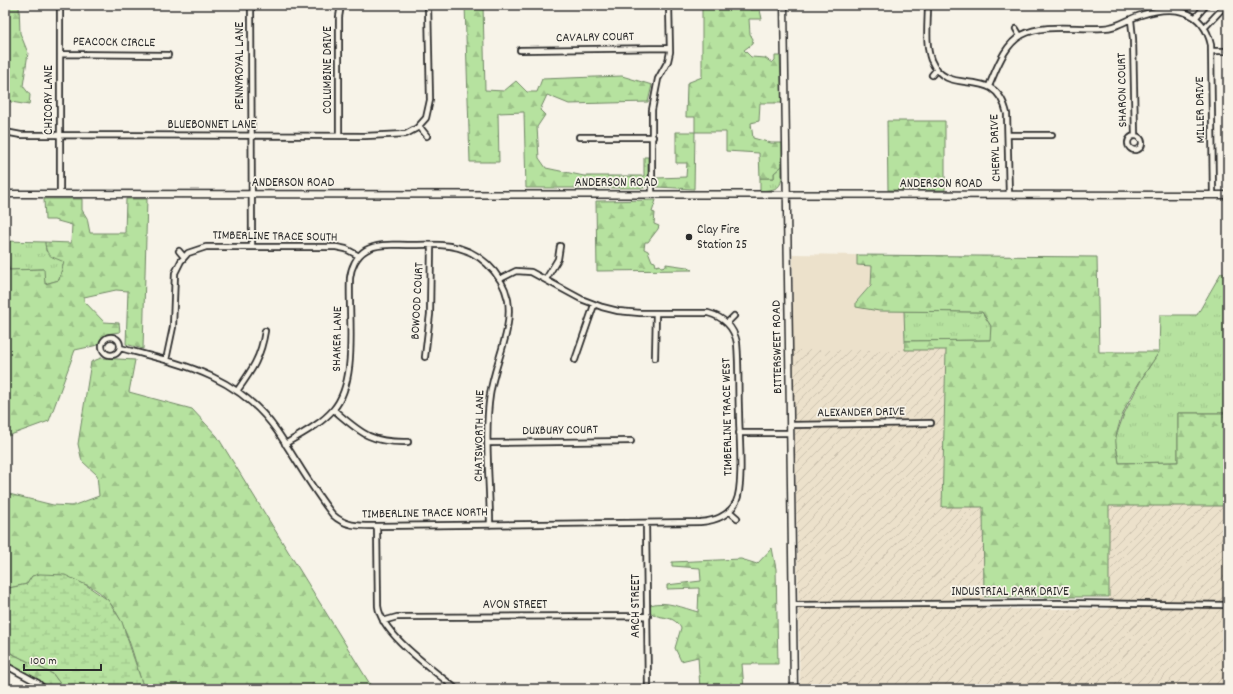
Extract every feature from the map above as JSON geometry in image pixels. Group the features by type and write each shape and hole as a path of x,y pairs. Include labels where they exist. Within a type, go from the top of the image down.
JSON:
{"street":[{"name":"CHICORY LANE","path":"60,5 60,194"},
{"name":"PENNYROYAL LANE","path":"251,5 252,247"},
{"name":"COLUMBINE DRIVE","path":"339,136 339,17 341,5"},
{"path":"427,136 418,127 426,118 430,100 428,5"},
{"path":"652,194 652,110 657,83 668,61 670,48 669,5"},
{"name":"BITTERSWEET ROAD","path":"784,5 794,689"},
{"path":"928,5 929,49 932,61 937,70 955,81 974,82 989,86 1008,48 1020,36 1033,30 1045,28 1110,28 1143,15 1170,11 1186,12 1196,17 1205,26 1221,10 1222,5"},
{"path":"1196,17 1206,5"},
{"name":"SHARON COURT","path":"1131,20 1133,39 1135,136"},
{"name":"MILLER DRIVE","path":"1205,26 1209,37 1211,51 1213,195"},
{"path":"1016,29 1020,36"},
{"name":"CAVALRY COURT","path":"520,50 670,48"},
{"path":"1211,51 1228,51"},
{"name":"PEACOCK CIRCLE","path":"60,54 168,55"},
{"path":"932,75 937,70"},
{"name":"CHERYL DRIVE","path":"989,86 999,94 1004,102 1007,114 1009,195"},
{"name":"BLUEBONNET LANE","path":"5,132 21,135 339,136 401,135 418,127"},
{"path":"1008,135 1052,134"},
{"name":"SHARON COURT","path":"1135,136 1142,142 1140,147 1136,150 1131,149 1128,144 1129,139 1135,136"},
{"path":"579,137 652,137"},
{"name":"ANDERSON ROAD","path":"5,194 787,194 1228,196"},
{"path":"359,256 366,250 376,246 456,247 474,254 486,262 500,279 512,272 524,271 535,273 568,292 594,304 618,311 708,313 727,323 734,316"},
{"name":"BOWOOD COURT","path":"425,357 430,314 431,246"},
{"path":"546,280 558,259 560,246"},
{"name":"TIMBERLINE TRACE SOUTH","path":"182,259 192,251 206,247 336,247 359,256"},
{"path":"166,360 173,327 174,279 182,259 179,251"},
{"name":"SHAKER LANE","path":"285,444 322,420 334,410 343,394 347,380 350,278 352,268 359,256"},
{"name":"CHATSWORTH LANE","path":"490,525 490,396 509,316 506,296 500,279"},
{"path":"575,360 594,304"},
{"path":"656,313 656,358"},
{"name":"TIMBERLINE TRACE WEST","path":"727,323 732,330 737,343 739,433 739,491 736,502 729,511"},
{"path":"237,391 258,359 262,350 264,331"},
{"name":"TIMBERLINE TRACE NORTH","path":"120,348 207,373 237,391 262,413 335,517 350,525 490,525 709,521 720,518 729,511"},
{"path":"334,410 358,431 370,438 383,442 408,442"},
{"name":"ALEXANDER DRIVE","path":"790,425 931,423"},
{"path":"739,433 790,433"},
{"name":"DUXBURY COURT","path":"489,443 631,441"},
{"path":"729,511 737,518"},
{"name":"ARCH STREET","path":"646,523 648,689"},
{"path":"377,526 378,606 383,621 395,637 456,689"},
{"name":"INDUSTRIAL PARK DRIVE","path":"793,605 1058,603 1228,605"},
{"name":"AVON STREET","path":"383,621 397,617 648,616"},
{"path":"5,665 44,689"}],"shaded area":[{"path":"793,254 857,255 857,265 872,266 871,285 856,301 879,311 904,311 905,350 793,350"},
{"path":"793,350 946,350 942,507 983,507 984,609 1109,609 1109,506 1228,506 1228,689 800,689"}],"green space":[{"path":"5,5 19,5 20,33 28,53 23,86 30,95 29,105 11,102 5,96"},
{"path":"465,5 483,5 485,90 504,91 516,81 527,92 537,92 542,79 622,76 652,85 648,102 569,104 547,95 540,110 545,115 537,127 539,158 546,168 584,176 644,176 644,157 648,157 648,185 644,188 526,188 524,112 498,113 499,162 470,162"},
{"path":"702,5 750,5 751,10 760,10 762,19 749,19 750,34 753,39 752,44 744,50 751,57 765,58 772,63 775,60 775,56 780,56 782,103 760,103 759,121 751,123 753,138 771,143 782,143 782,166 774,173 774,178 760,178 759,153 726,151 726,132 695,132 695,117 686,117 687,83 702,77"},
{"path":"887,121 945,121 945,190 888,190"},
{"path":"676,132 695,132 694,189 657,187 657,178 686,177 687,163 676,163"},
{"path":"782,166 782,178 779,186 777,188 760,191 760,178 774,178 774,173"},
{"path":"44,199 82,199 82,210 87,218 90,233 125,233 126,199 147,199 143,349 126,344 128,291 116,290 84,297 84,301 104,322 119,323 120,332 106,334 98,345 75,350 49,421 5,437 5,242 9,270 44,269 45,284 59,280 64,262 48,254 45,242 71,243 72,225 54,220 45,220"},
{"path":"656,200 652,212 655,213 654,224 659,226 648,242 645,242 644,249 648,251 656,266 666,266 666,264 687,267 692,270 597,271 596,201"},
{"path":"5,241 45,242 46,251 64,261 59,280 45,284 43,269 9,270"},
{"path":"857,255 1097,257 1099,352 1159,352 1133,393 1118,427 1116,447 1119,463 1178,462 1178,413 1228,413 1228,506 1109,506 1109,597 984,597 983,507 942,507 946,350 905,350 905,341 990,340 991,326 982,312 879,311 856,307 856,302 871,285 872,266 857,265"},
{"path":"1221,273 1228,273 1228,413 1178,413 1178,462 1119,463 1115,439 1124,414 1142,378 1159,352 1160,315 1197,315"},
{"path":"904,311 982,312 991,326 991,340 905,341"},
{"path":"101,358 135,360 129,392 192,409 217,436 373,689 144,689 125,630 110,603 100,592 82,583 32,576 27,584 9,588 5,585 5,493 53,505 72,506 99,496 97,475 82,461 78,444 91,362"},
{"path":"772,548 776,569 778,664 742,664 744,689 700,689 698,657 681,661 675,648 681,628 674,620 654,615 650,612 650,605 662,603 698,612 699,588 667,589 667,585 701,581 700,568 672,566 672,562 741,559 757,564"},
{"path":"40,574 65,575 86,585 108,600 122,622 144,689 64,689 53,674 5,650 5,585 9,588 27,584 32,576"},
{"path":"5,650 53,674 64,689 49,689 46,685 5,662"}],"place":[{"name":"Clay Fire Station 25","path":"689,237"}]}
